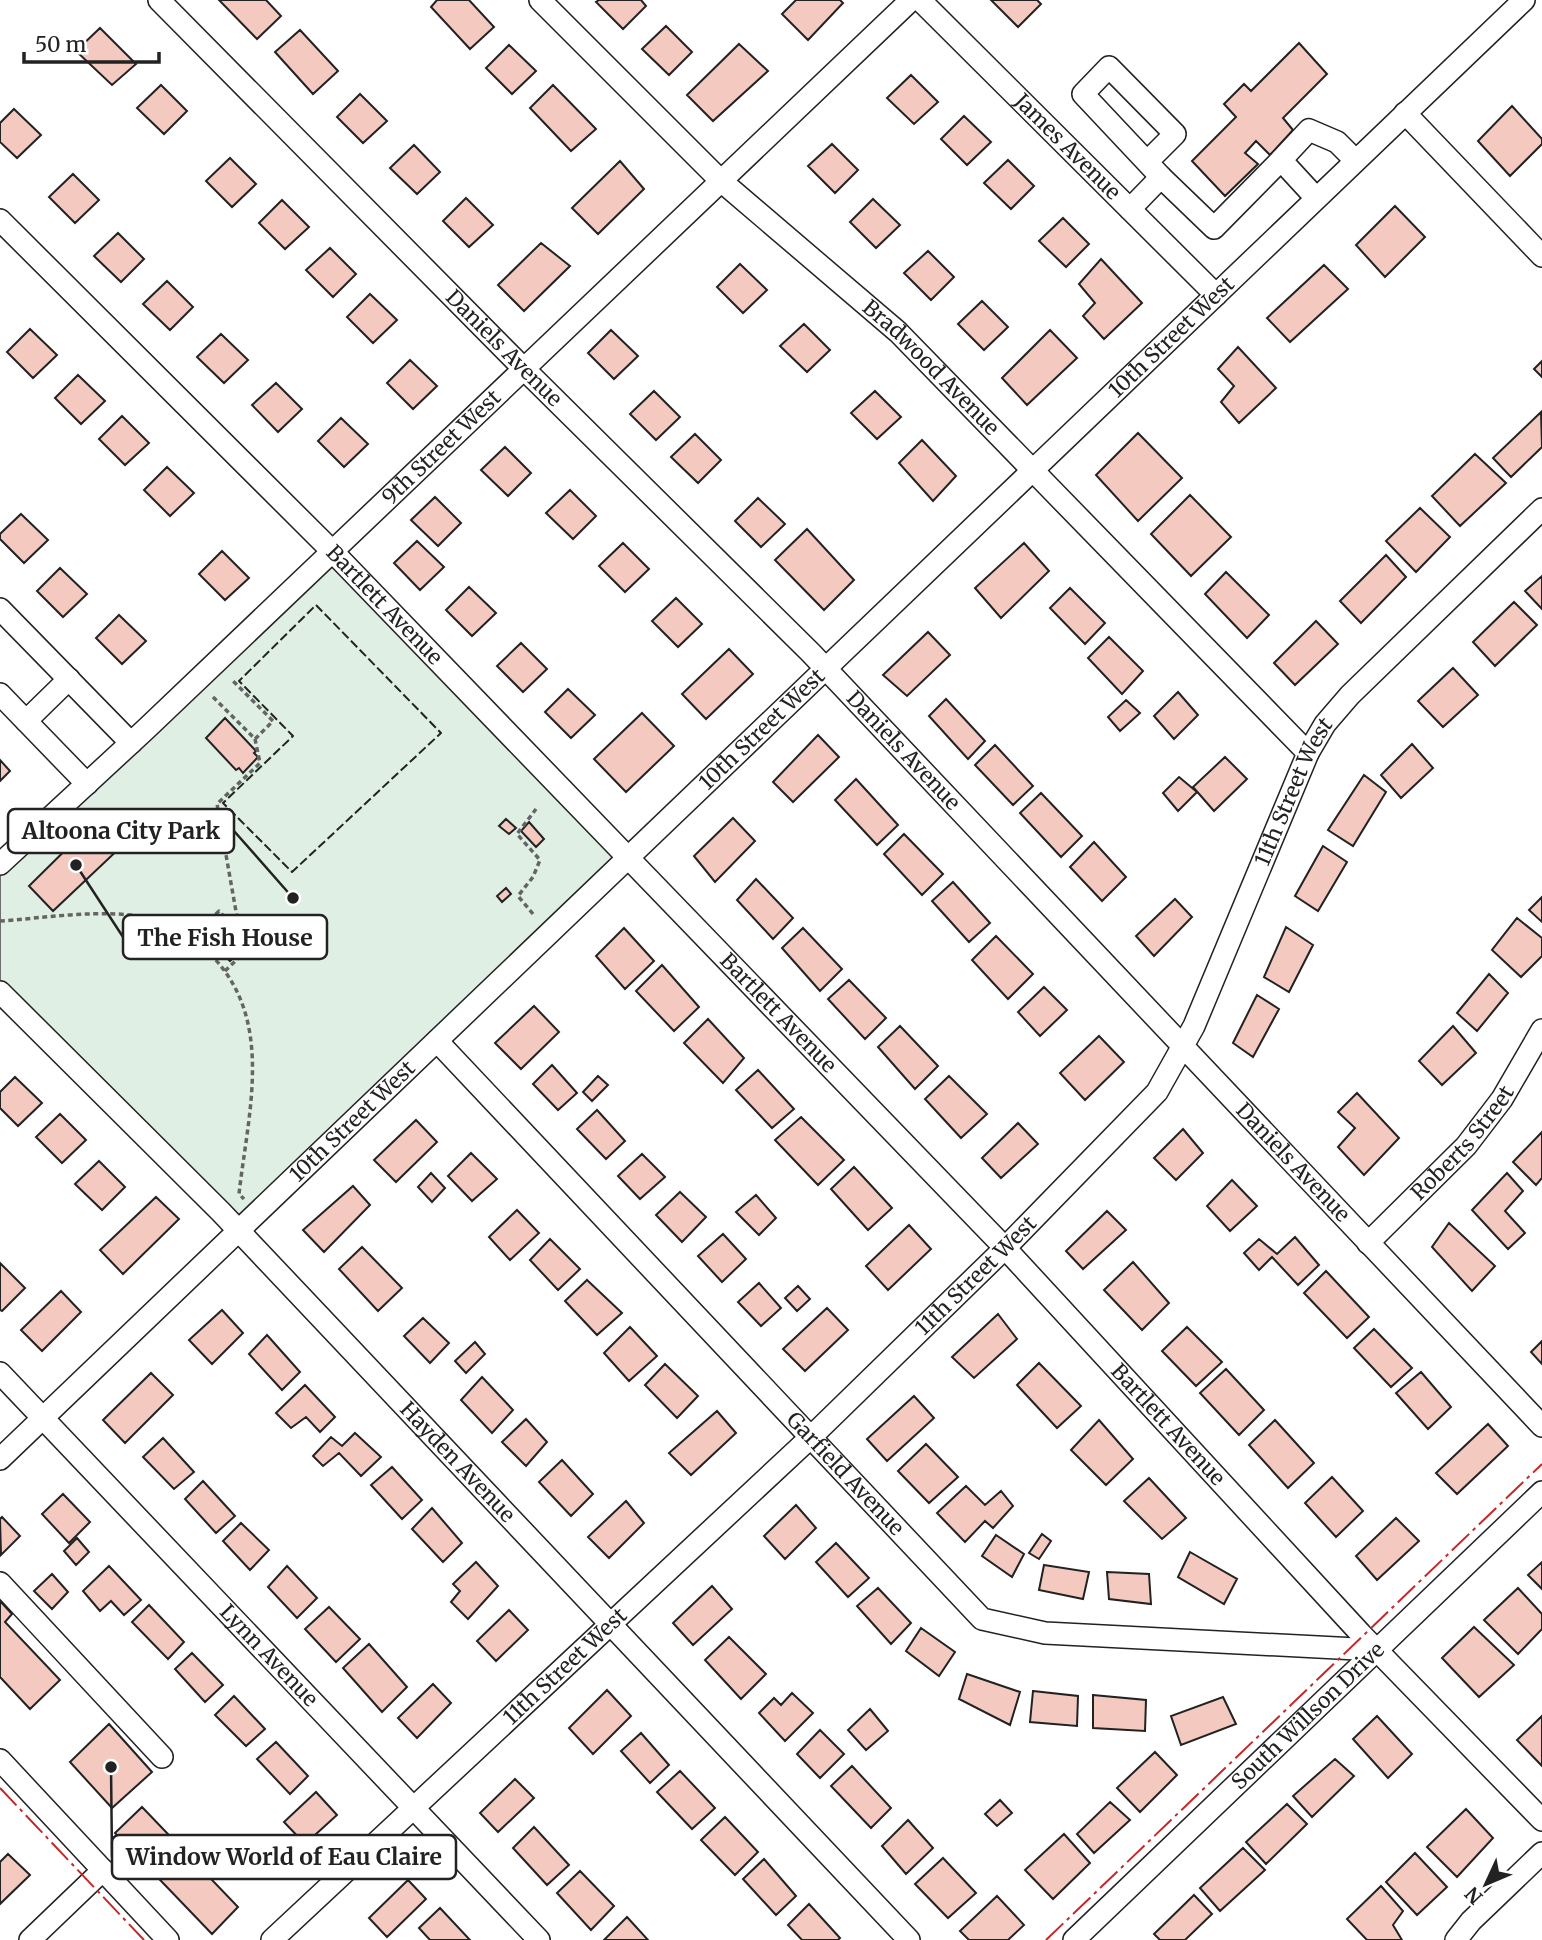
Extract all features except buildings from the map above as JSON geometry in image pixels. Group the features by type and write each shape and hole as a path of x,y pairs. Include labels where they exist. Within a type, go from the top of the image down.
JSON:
{"street":[{"name":"Daniels Avenue","path":"159,0 826,669 1542,1426"},
{"name":"Bradwood Avenue","path":"540,0 720,180 898,332 1308,753"},
{"name":"9th Street West","path":"0,864 131,743 911,0"},
{"name":"James Avenue","path":"920,0 1216,295"},
{"name":"10th Street West","path":"0,1458 236,1229 628,858 1524,0"},
{"path":"1130,209 1154,169 1175,134 1109,67 1083,94 1154,169 1214,228 1309,130 1337,142 1356,160"},
{"path":"1405,113 1542,256"},
{"path":"1281,160 1316,198"},
{"name":"Bartlett Avenue","path":"0,220 332,551 1005,1248 1376,1650 1542,1820"},
{"name":"11th Street West","path":"272,1940 811,1437 1005,1248 1157,1091 1183,1047 1308,753 1325,724 1350,695 1542,509"},
{"path":"0,609 131,743"},
{"path":"26,721 69,678"},
{"path":"0,693 87,784"},
{"name":"Hayden Avenue","path":"0,992 236,1229 612,1623 909,1940"},
{"name":"Roberts Street","path":"1368,1243 1466,1146 1502,1099 1542,1030"},
{"name":"Garfield Avenue","path":"436,1041 982,1619 1045,1633 1376,1650"},
{"name":"Lynn Avenue","path":"0,1373 539,1940"},
{"name":"South Willson Drive","path":"1074,1940 1542,1492"},
{"path":"0,1583 162,1758"},
{"path":"0,1760 168,1940"},
{"path":"1456,1940 1471,1921 1542,1853"},
{"path":"30,1940 103,1870"}],"path":[{"path":"232,680 272,721 255,739"},
{"path":"214,698 255,739 260,763 217,804 240,934"},
{"path":"533,914 518,896 533,877 540,860 517,834 536,809"},
{"path":"191,938 219,911 251,946 225,971"},
{"path":"0,921 125,915 164,924 191,938 225,971 244,1004 253,1043 239,1194 255,1211"}],"green space":[{"path":"332,551 628,858 236,1229 0,992 0,864"}],"fence":[{"path":"316,605 441,733 292,872 223,803 293,736 239,681 316,605"}],"power":[{"path":"1046,1940 1542,1464"},
{"path":"0,1788 144,1940"}],"place":[{"name":"The Fish House","path":"76,865"},
{"name":"Altoona City Park","path":"293,898"},
{"name":"Window World of Eau Claire","path":"111,1767"}]}
